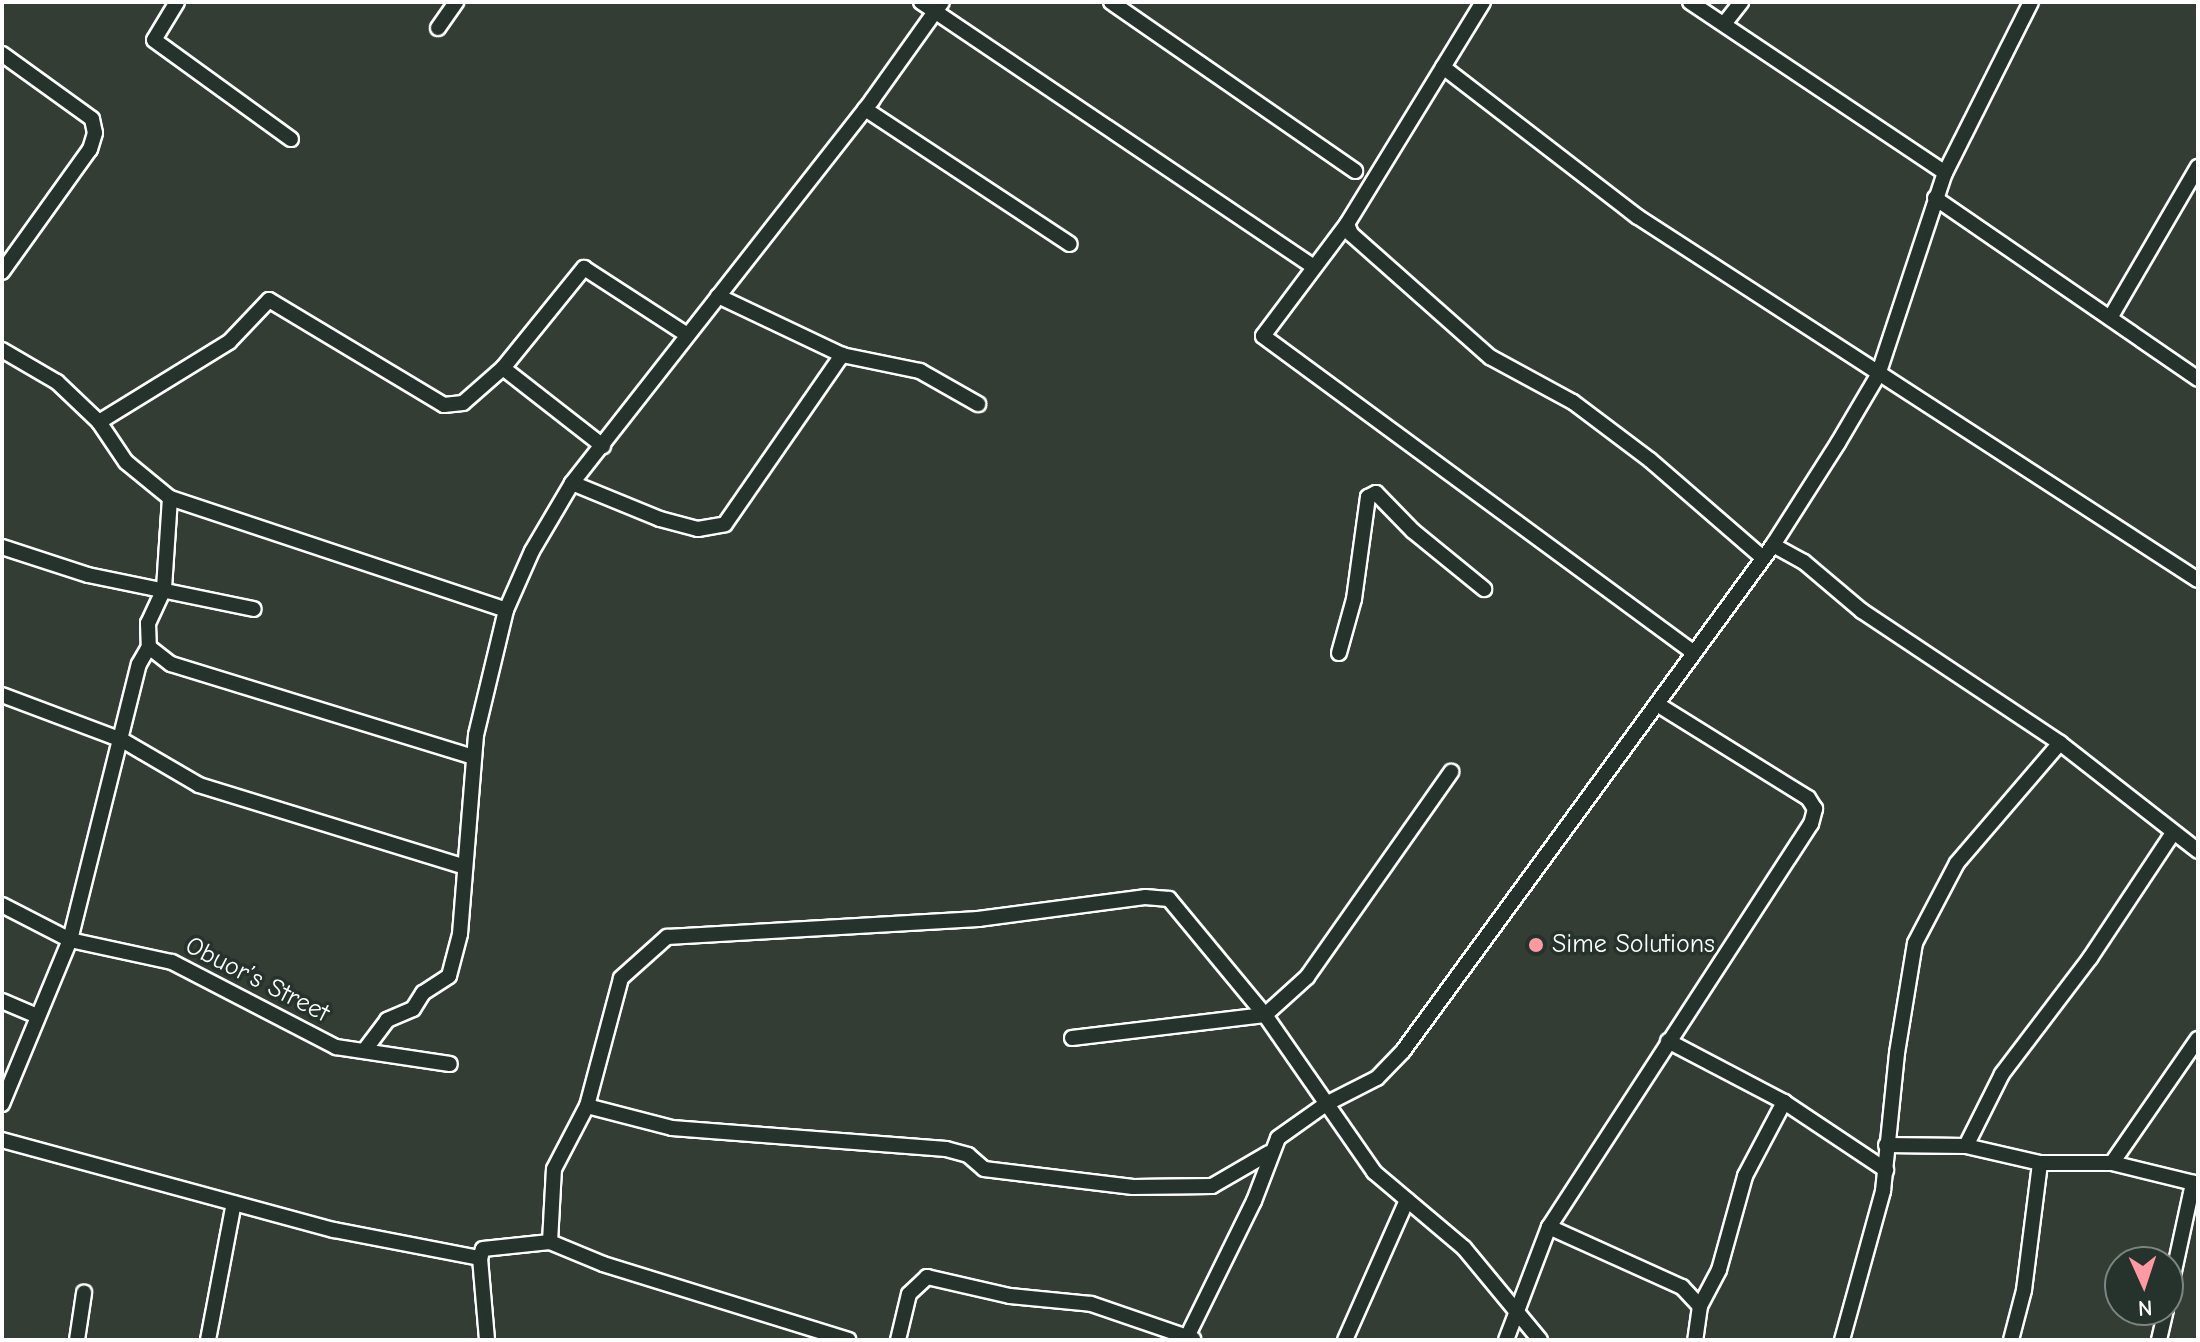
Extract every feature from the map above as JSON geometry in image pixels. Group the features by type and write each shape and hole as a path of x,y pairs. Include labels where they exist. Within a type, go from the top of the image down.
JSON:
{"street":[{"path":"177,2 154,40 291,139"},
{"path":"438,28 456,2"},
{"path":"921,2 938,7 1314,267"},
{"path":"1111,2 1355,171"},
{"path":"1690,2 1945,173"},
{"path":"1724,24 1741,2"},
{"path":"898,1340 909,1294 927,1277 1010,1296 1091,1304 1192,1338 1254,1201 1269,1153 1278,1138 1326,1104 1377,1078 1403,1051 1773,545 1878,375 1945,173 2031,2"},
{"path":"1477,4 1443,67 1347,224 1263,336 1694,653"},
{"path":"364,1051 387,1020 413,1009 423,993 449,976 460,934 473,757 506,610 532,551 572,483 865,109 938,7"},
{"path":"2,54 84,112 92,119 95,133 90,149 2,272"},
{"path":"1443,67 1638,217 2198,580"},
{"path":"865,109 1070,244"},
{"path":"2110,318 2198,167"},
{"path":"1935,198 2198,379"},
{"path":"1347,224 1351,234 1490,357 1573,402 1650,460 1763,558"},
{"path":"99,422 229,342 269,300 444,405 463,403 503,368 584,268 687,335"},
{"path":"718,296 842,355 920,371 978,404"},
{"path":"2,350 57,382 99,422 126,462 170,498 506,610"},
{"path":"572,483 660,519 698,529 725,524 842,355"},
{"path":"503,368 603,446"},
{"path":"1339,653 1354,599 1368,497 1376,493 1413,531 1484,589"},
{"path":"2,1104 70,940 81,881 122,740 139,664 149,647 148,623 164,589 170,498"},
{"path":"1773,545 1804,562 1862,611 2060,743 2198,851"},
{"path":"2,547 88,575 254,609"},
{"path":"149,647 171,664 473,757"},
{"path":"2,695 122,740 199,785 463,866"},
{"path":"1506,1340 1549,1227 1811,824 1815,809 1808,798 1657,704"},
{"path":"1842,1340 1871,1248 1886,1170 1886,1145 1915,943 1957,863 2060,743"},
{"path":"1072,1038 1265,1015 1307,977 1451,772"},
{"path":"1966,1146 2002,1074 2090,958 2173,833"},
{"path":"550,1242 554,1169 587,1106 621,978 667,937 978,919 1145,897 1169,899 1265,1015 1374,1172 1464,1248 1517,1307 1540,1340"},
{"name":"Obuor’s Street","path":"2,905 70,940 172,962 251,998 294,1028 336,1047 450,1064"},
{"path":"2,1001 37,1016"},
{"path":"2112,1163 2198,1039"},
{"path":"1668,1041 1784,1102 1886,1170"},
{"path":"1695,1340 1700,1306 1719,1270 1745,1176 1784,1102"},
{"path":"587,1106 672,1128 946,1149 968,1155 984,1169 1133,1187 1212,1186 1269,1153"},
{"path":"2,1140 334,1230 480,1258"},
{"path":"1886,1145 1966,1146 2040,1163 2112,1163 2196,1184 2181,1246"},
{"path":"2011,1340 2024,1290 2040,1163"},
{"path":"1345,1340 1407,1200"},
{"path":"208,1340 234,1203"},
{"path":"1549,1227 1682,1287 1700,1306"},
{"path":"487,1340 480,1258 483,1249 550,1242 603,1264 848,1340"},
{"path":"77,1340 84,1293"}],"place":[{"name":"Sime Solutions","path":"1536,945"}]}
